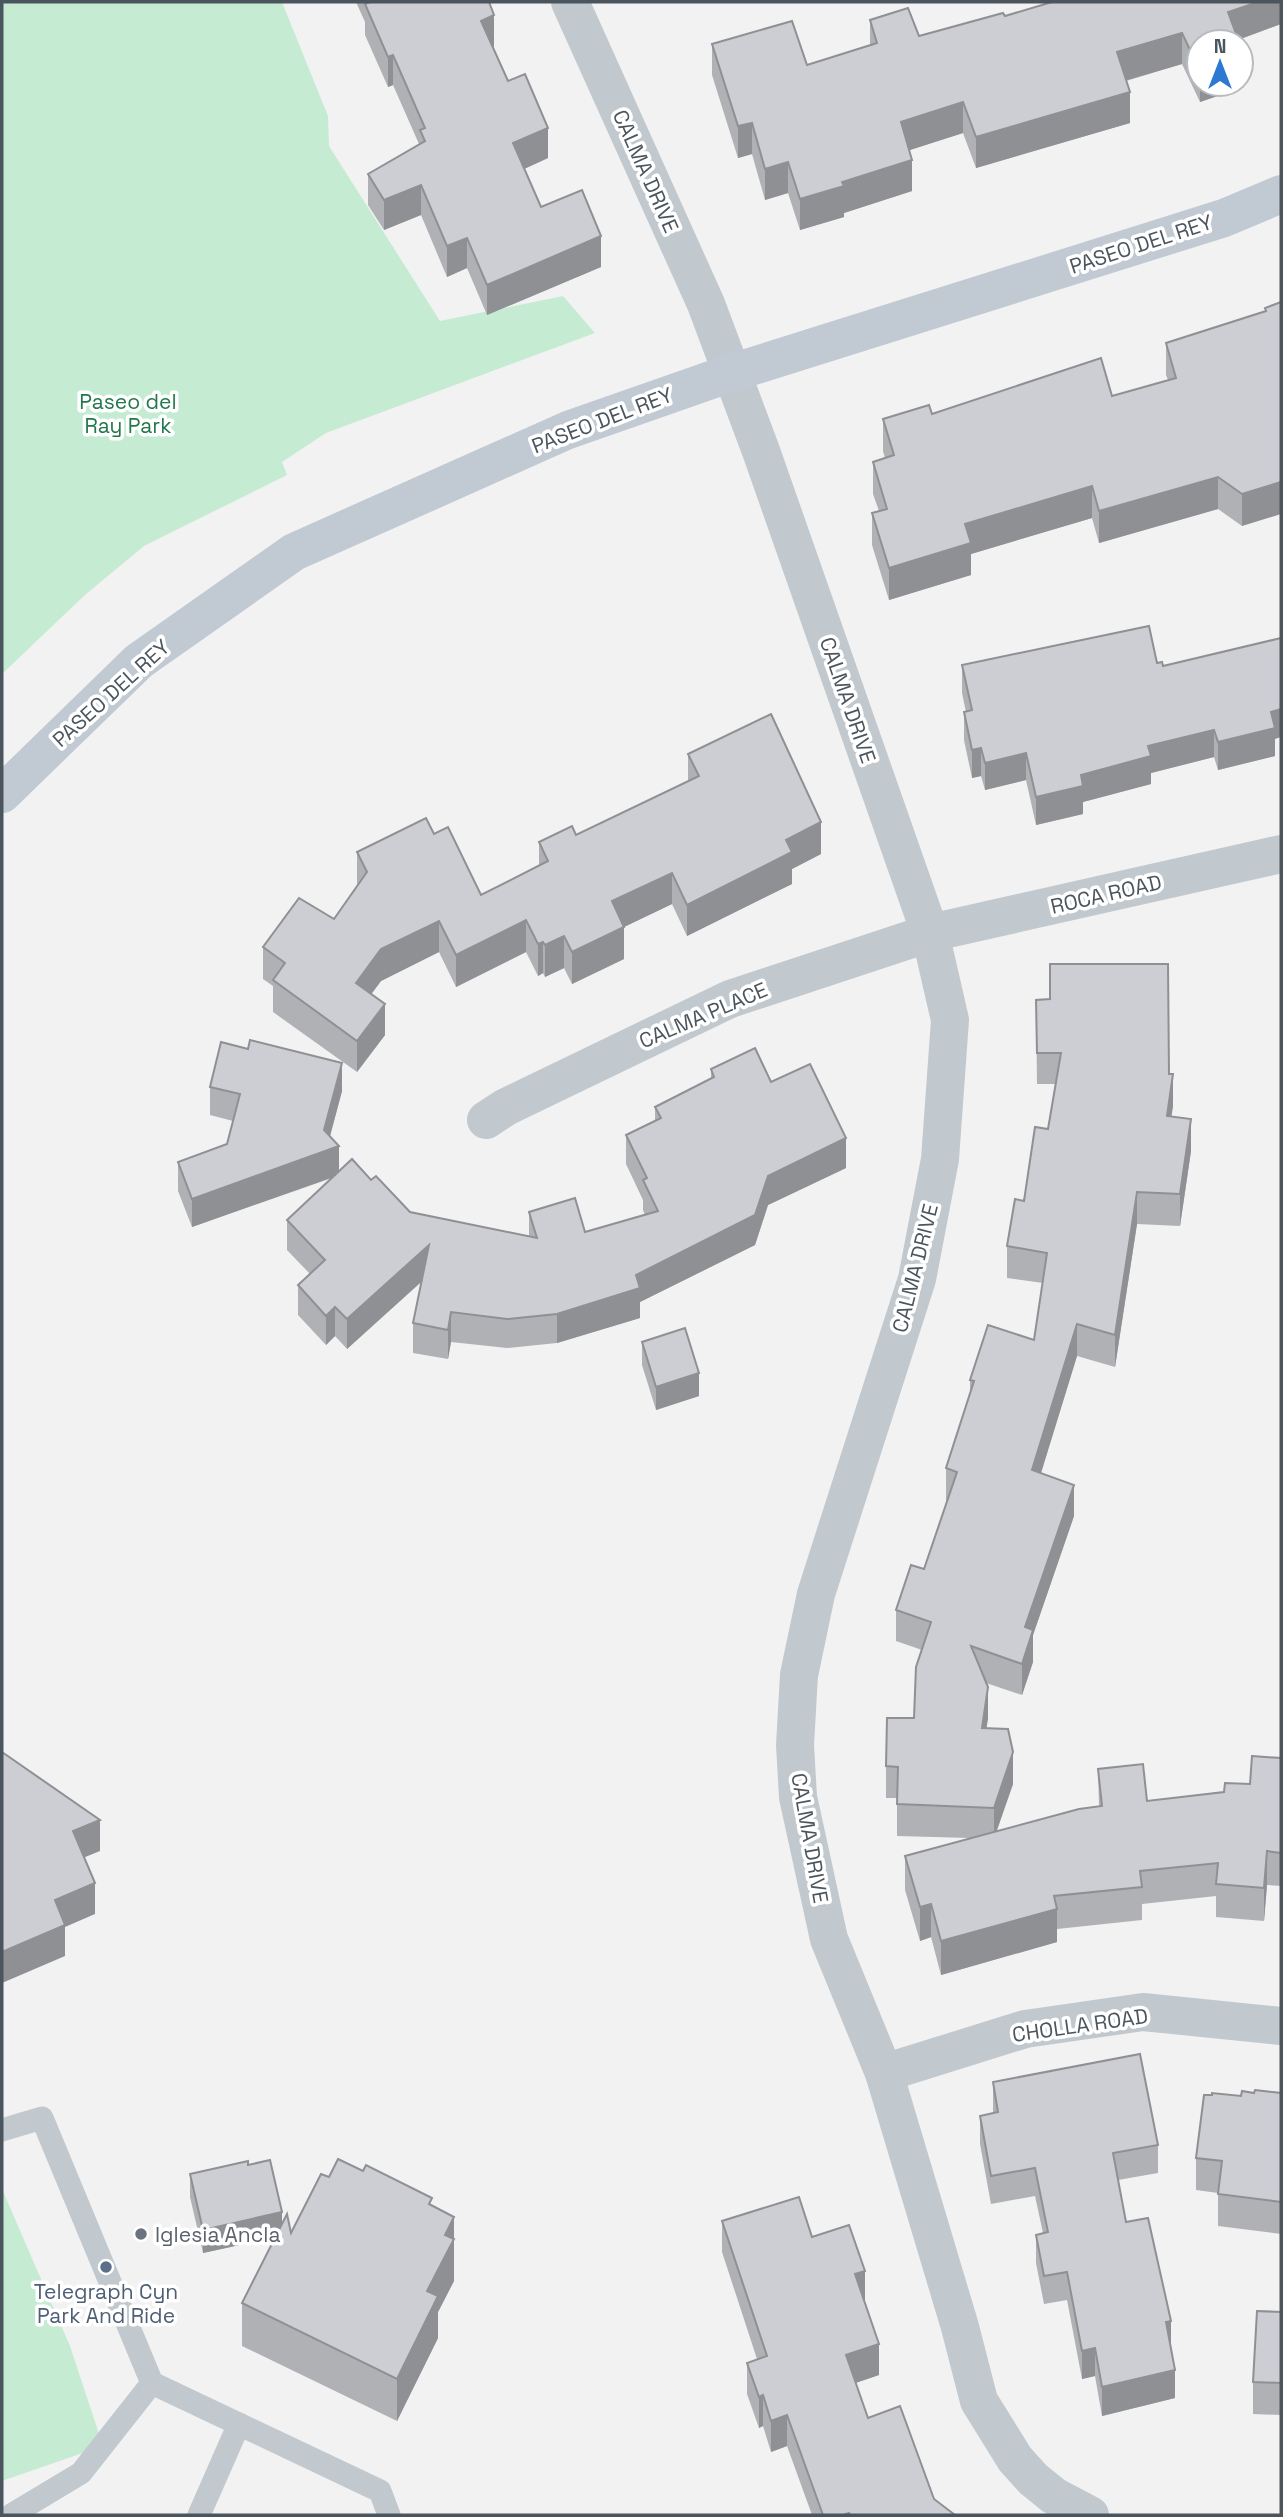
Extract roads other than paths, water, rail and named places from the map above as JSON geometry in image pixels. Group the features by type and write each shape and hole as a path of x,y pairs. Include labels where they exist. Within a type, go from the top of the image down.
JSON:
{"main road":[{"name":"PASEO DEL REY","path":"2,794 139,661 294,552 568,430 731,373 1224,218 1281,194"}],"street":[{"name":"CALMA DRIVE","path":"570,2 706,304 930,933 950,1020 940,1159 916,1279 816,1594 799,1675 795,1745 798,1797 829,1939 884,2073 960,2327 979,2401 993,2428 1033,2479 1054,2496 1090,2515"},
{"name":"ROCA ROAD","path":"930,933 1281,854"},
{"name":"CALMA PLACE","path":"486,1120 506,1107 730,999 930,933"},
{"name":"CHOLLA ROAD","path":"884,2073 1025,2029 1143,2012 1281,2026"}],"lane":[{"path":"2,2130 42,2118 152,2383 380,2491 389,2515"},
{"path":"11,2515 81,2473 152,2383"},
{"path":"200,2515 239,2424"}],"place":[{"name":"Iglesia Ancla","path":"141,2234"},
{"name":"Telegraph Cyn Park And Ride","path":"106,2267"}],"park label":[{"name":"Paseo del Ray Park","path":"128,413"}]}
